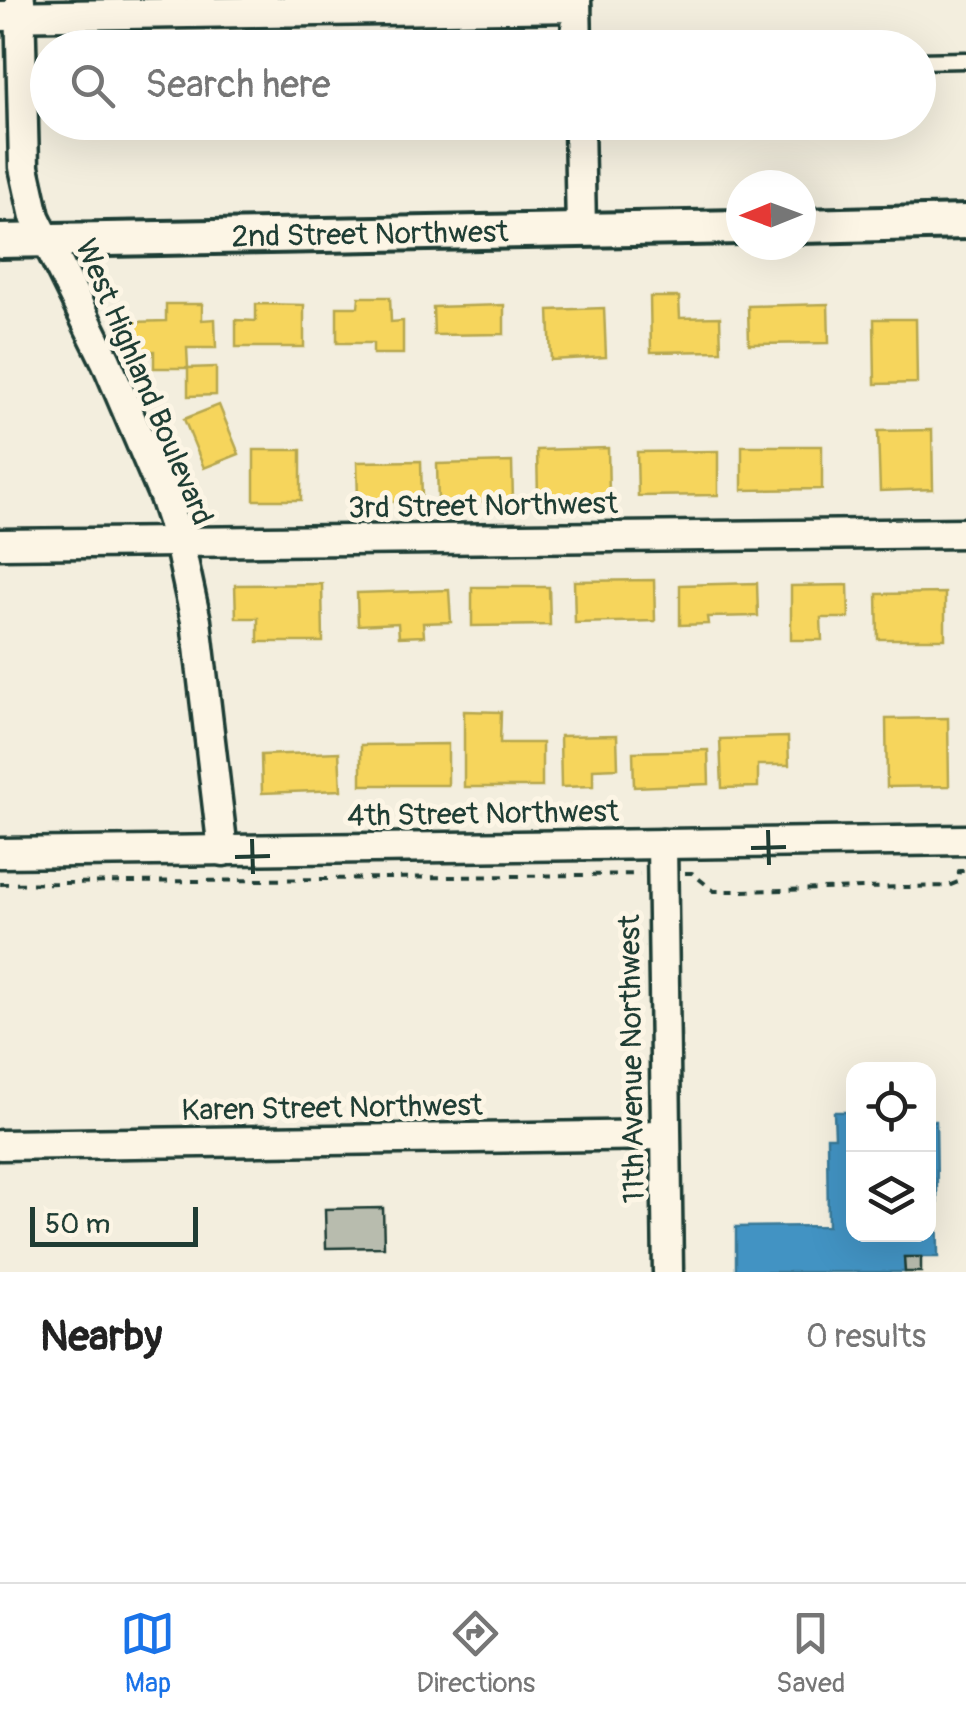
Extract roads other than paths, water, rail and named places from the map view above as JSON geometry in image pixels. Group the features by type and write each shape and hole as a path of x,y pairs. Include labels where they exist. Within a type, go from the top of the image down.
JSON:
{"street":[{"path":"14,10 576,4 577,30"},
{"name":"West Highland Boulevard","path":"14,10 24,167 35,218 106,361 179,542 196,621 223,850"},
{"path":"578,140 581,231"},
{"path":"816,226 966,222"},
{"name":"2nd Street Northwest","path":"0,241 726,228"},
{"name":"3rd Street Northwest","path":"0,544 966,533"},
{"name":"4th Street Northwest","path":"0,854 966,840"},
{"name":"11th Avenue Northwest","path":"662,844 668,1272"},
{"name":"Karen Street Northwest","path":"0,1145 665,1135"}],"lane":[{"path":"936,61 966,60"}]}
